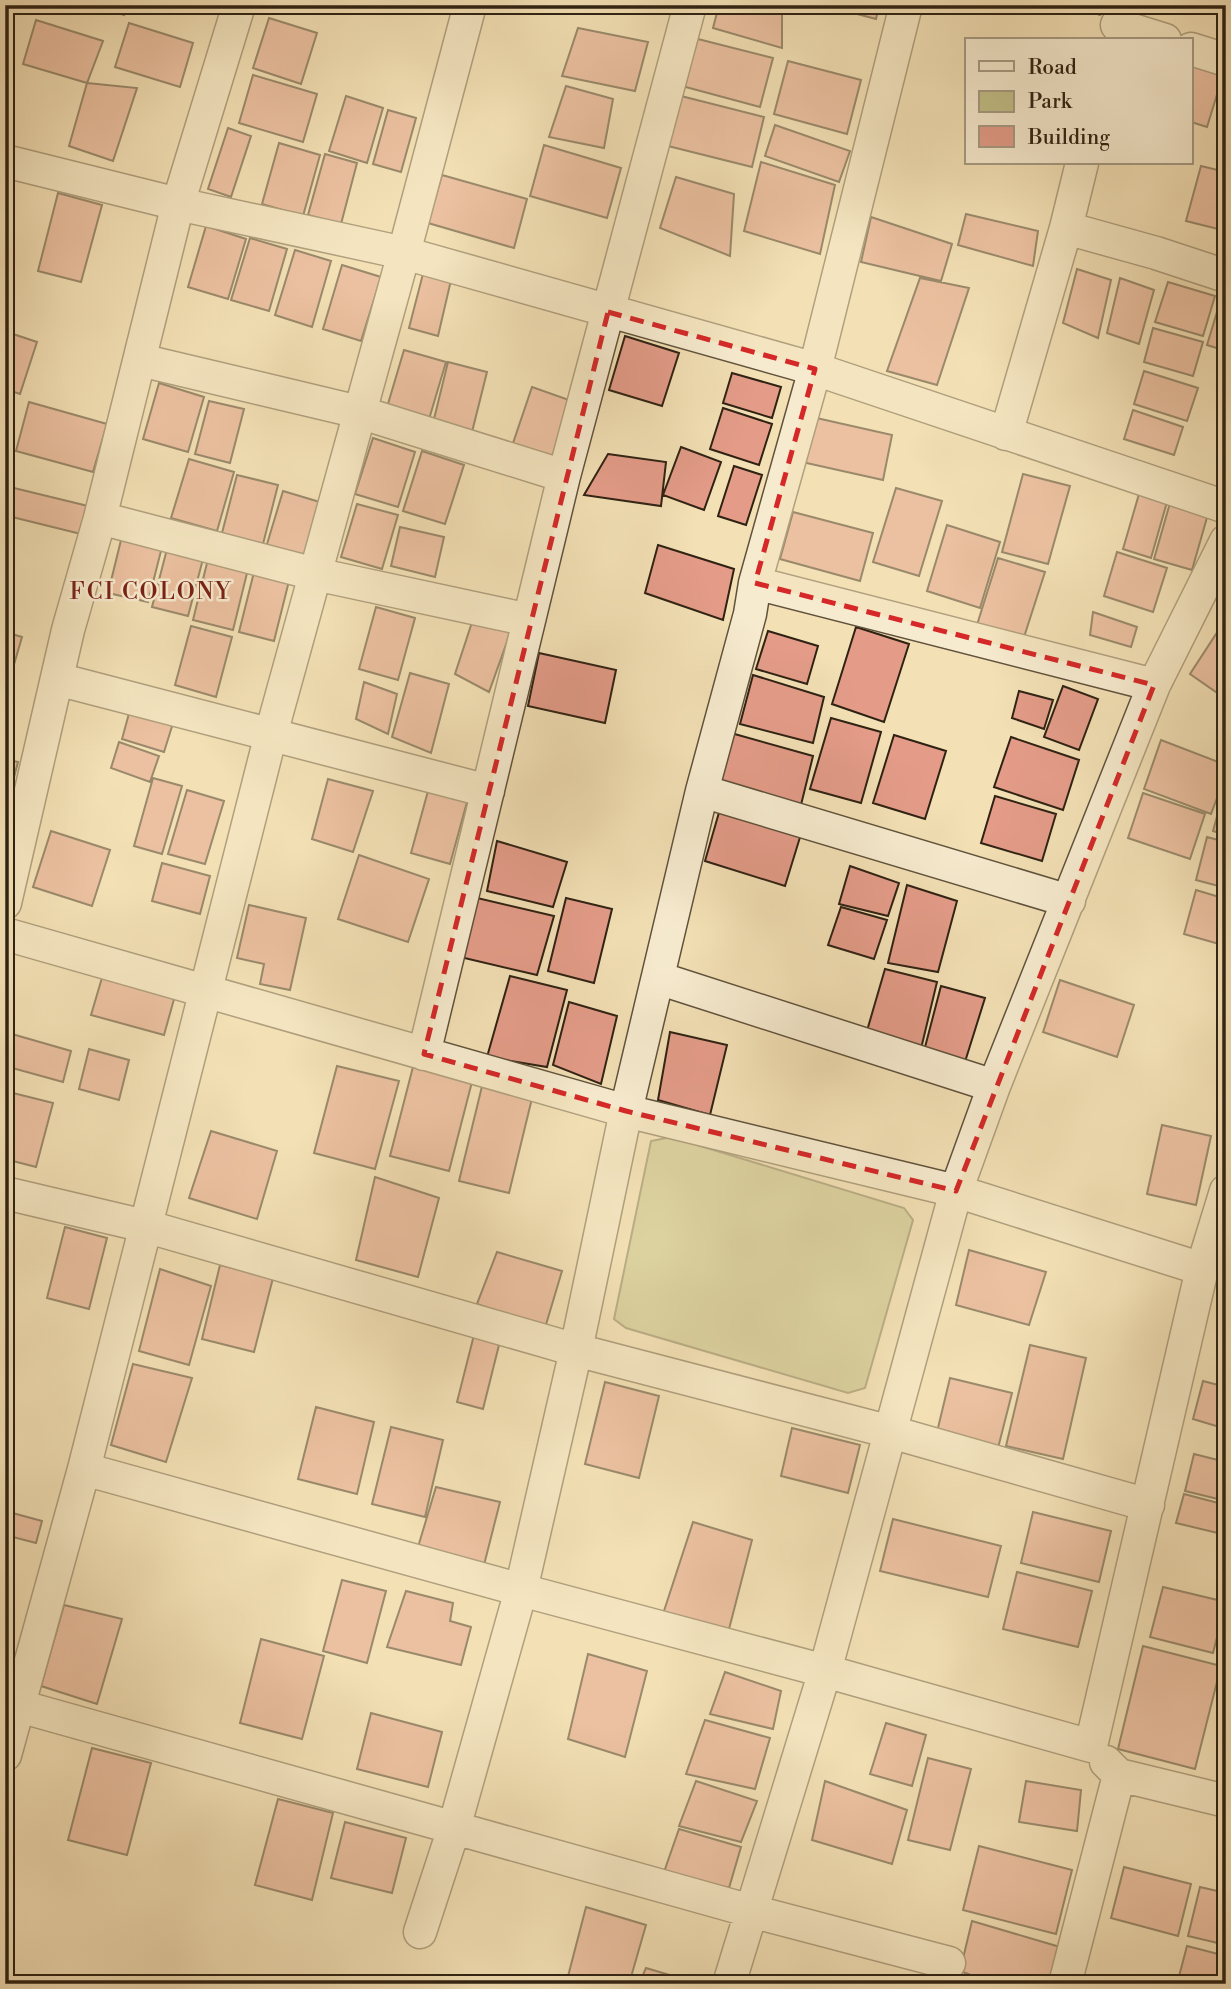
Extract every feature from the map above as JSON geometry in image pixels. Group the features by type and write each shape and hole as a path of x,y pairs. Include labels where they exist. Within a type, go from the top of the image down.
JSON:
{"street":[{"path":"5,903 68,630 100,518 178,204 239,5"},
{"path":"5,1755 84,1469 271,734 470,5"},
{"path":"424,1054 564,476 690,5"},
{"path":"420,1933 454,1828 521,1590 576,1350 626,1111 702,791 750,614 755,583 815,369 906,5"},
{"path":"1118,23 1159,38"},
{"path":"1192,49 1226,60"},
{"path":"5,161 178,204 404,253 815,369 1226,507"},
{"path":"1006,434 1083,164"},
{"path":"1066,228 1226,276"},
{"path":"140,359 359,412 564,476"},
{"path":"100,518 315,574 530,620"},
{"path":"729,1984 825,1671 957,1191 994,1086 1154,685 1226,541"},
{"path":"755,583 1154,685"},
{"path":"57,679 488,791"},
{"path":"702,791 1069,901"},
{"path":"5,934 626,1111 957,1191 1202,1269"},
{"path":"658,978 994,1086"},
{"path":"1091,1746 1202,1269 1226,1191"},
{"path":"5,1193 145,1226 576,1350 891,1433 1148,1505"},
{"path":"84,1469 1091,1746 1119,1775 1226,1801"},
{"path":"19,1706 751,1911 949,1963"},
{"path":"1065,1984 1119,1775"}],"highlighted area":[{"path":"608,312 815,369 755,583 1154,685 956,1191 626,1111 424,1054"}],"green space":[{"path":"671,1137 904,1208 913,1220 865,1388 848,1393 626,1328 614,1319 651,1141"}],"building":[{"path":"94,5 127,5 124,15"},
{"path":"719,5 749,5 782,14 782,48 713,28"},
{"path":"823,5 879,5 876,19"},
{"path":"1071,5 1103,5 1100,15"},
{"path":"269,18 317,33 301,84 253,68"},
{"path":"36,20 103,41 87,83 23,64"},
{"path":"129,23 193,43 180,87 115,67"},
{"path":"578,28 648,42 635,91 562,76"},
{"path":"694,38 773,58 760,107 682,86"},
{"path":"788,61 861,80 847,134 774,114"},
{"path":"1192,66 1223,75 1207,127 1192,122"},
{"path":"253,75 317,94 303,142 239,123"},
{"path":"87,83 137,88 113,161 69,146"},
{"path":"566,86 613,99 604,148 549,137"},
{"path":"346,96 383,108 367,163 329,151"},
{"path":"681,96 764,117 752,167 668,146"},
{"path":"388,110 416,118 401,172 373,164"},
{"path":"775,125 850,151 839,182 765,156"},
{"path":"228,128 251,136 231,197 208,189"},
{"path":"279,143 320,155 303,216 262,204"},
{"path":"544,145 621,168 607,218 530,196"},
{"path":"325,154 357,163 341,224 308,215"},
{"path":"761,162 835,185 820,254 744,231"},
{"path":"1201,166 1226,172 1226,231 1186,221"},
{"path":"442,175 527,199 514,248 428,223"},
{"path":"676,177 734,194 730,256 660,228"},
{"path":"58,193 102,205 81,282 38,271"},
{"path":"966,214 1038,231 1033,266 958,245"},
{"path":"871,217 952,244 941,281 861,262"},
{"path":"206,226 246,239 228,299 188,287"},
{"path":"250,238 287,249 269,311 231,300"},
{"path":"295,250 331,261 312,327 275,315"},
{"path":"342,265 381,277 361,341 323,329"},
{"path":"425,266 452,276 438,336 409,328"},
{"path":"1077,269 1111,280 1098,338 1063,323"},
{"path":"920,278 969,288 937,385 887,371"},
{"path":"1120,278 1154,290 1139,344 1107,333"},
{"path":"1168,282 1215,296 1203,336 1155,322"},
{"path":"1223,292 1226,292 1226,351 1207,345"},
{"path":"1153,328 1203,342 1193,376 1144,362"},
{"path":"7,332 37,342 20,394 5,389"},
{"path":"625,336 679,353 662,406 609,390"},
{"path":"404,350 446,362 427,426 385,414"},
{"path":"448,362 487,372 472,432 433,423"},
{"path":"1144,371 1198,388 1187,421 1134,404"},
{"path":"732,373 781,387 772,418 723,403"},
{"path":"159,383 204,397 188,452 143,439"},
{"path":"532,387 572,401 553,459 512,446"},
{"path":"209,401 244,409 230,463 195,454"},
{"path":"29,402 107,424 93,472 16,451"},
{"path":"723,408 772,424 759,465 710,449"},
{"path":"1133,410 1183,427 1174,455 1124,439"},
{"path":"812,417 892,435 883,480 802,462"},
{"path":"373,438 415,452 398,507 355,494"},
{"path":"681,447 721,462 704,510 663,495"},
{"path":"422,451 464,465 445,524 403,511"},
{"path":"608,454 666,462 661,506 584,495"},
{"path":"189,459 234,472 217,531 171,518"},
{"path":"734,466 762,475 746,525 718,516"},
{"path":"1023,474 1070,486 1048,564 1002,552"},
{"path":"237,475 278,485 263,544 222,533"},
{"path":"14,488 88,506 81,534 8,516"},
{"path":"896,488 942,501 919,576 873,562"},
{"path":"283,491 323,503 304,566 264,554"},
{"path":"1139,494 1167,502 1151,558 1123,549"},
{"path":"1170,503 1208,514 1192,570 1154,559"},
{"path":"357,504 398,515 382,569 341,557"},
{"path":"793,512 873,533 860,581 780,559"},
{"path":"947,525 1000,542 980,608 927,591"},
{"path":"400,527 444,537 435,577 391,566"},
{"path":"122,536 162,547 148,602 108,593"},
{"path":"658,545 734,569 723,620 645,593"},
{"path":"167,549 203,559 188,616 152,607"},
{"path":"1117,552 1167,568 1153,612 1104,596"},
{"path":"998,558 1045,572 1024,637 976,628"},
{"path":"208,559 248,569 233,630 193,620"},
{"path":"254,572 289,581 274,641 239,632"},
{"path":"376,607 415,618 398,680 359,669"},
{"path":"1093,612 1137,627 1131,647 1090,635"},
{"path":"475,613 512,628 489,692 455,674"},
{"path":"191,626 232,637 216,697 175,685"},
{"path":"856,627 909,644 884,722 832,704"},
{"path":"768,631 818,646 807,684 756,669"},
{"path":"1218,631 1226,637 1226,699 1190,674"},
{"path":"5,632 22,637 6,692 5,692"},
{"path":"539,653 616,670 605,723 528,706"},
{"path":"410,673 449,684 431,753 392,737"},
{"path":"753,675 824,697 813,743 740,724"},
{"path":"364,682 397,694 388,734 356,719"},
{"path":"1063,686 1098,699 1079,750 1044,737"},
{"path":"1019,691 1053,700 1044,729 1012,718"},
{"path":"131,706 174,720 164,752 122,739"},
{"path":"831,718 881,732 861,803 810,789"},
{"path":"731,733 813,756 800,809 719,784"},
{"path":"894,735 946,751 925,819 873,803"},
{"path":"1011,737 1079,760 1063,810 994,787"},
{"path":"1161,740 1226,765 1226,774 1211,814 1144,789"},
{"path":"119,742 159,756 150,782 111,768"},
{"path":"5,759 18,762 5,812"},
{"path":"153,778 182,786 162,854 134,846"},
{"path":"328,779 373,791 353,852 312,839"},
{"path":"1226,789 1226,835 1213,831"},
{"path":"187,790 224,801 205,864 168,854"},
{"path":"428,791 467,802 450,864 411,853"},
{"path":"1143,793 1205,814 1190,859 1128,838"},
{"path":"995,796 1056,814 1042,861 981,843"},
{"path":"720,809 801,834 785,886 705,861"},
{"path":"51,831 110,850 92,906 33,887"},
{"path":"1207,837 1226,842 1226,888 1196,880"},
{"path":"497,841 567,862 553,907 487,891"},
{"path":"359,855 429,879 408,942 338,919"},
{"path":"162,863 210,876 200,914 152,901"},
{"path":"850,866 899,883 888,916 839,904"},
{"path":"907,885 957,901 938,972 888,963"},
{"path":"1196,890 1226,899 1226,946 1184,934"},
{"path":"473,897 554,916 537,975 456,956"},
{"path":"566,898 612,909 594,983 548,971"},
{"path":"249,905 306,918 290,990 260,984 264,964 237,958"},
{"path":"841,907 887,920 874,959 828,945"},
{"path":"885,969 937,982 919,1057 864,1041"},
{"path":"104,971 176,992 164,1035 91,1015"},
{"path":"510,976 567,990 547,1067 487,1057"},
{"path":"1060,980 1134,1005 1117,1057 1043,1032"},
{"path":"941,986 985,998 964,1065 924,1051"},
{"path":"569,1002 617,1016 601,1084 553,1065"},
{"path":"5,1032 71,1051 63,1082 5,1066"},
{"path":"670,1032 727,1045 710,1115 658,1100"},
{"path":"89,1049 129,1060 119,1100 79,1089"},
{"path":"414,1063 473,1078 449,1171 390,1156"},
{"path":"337,1066 399,1081 375,1169 314,1153"},
{"path":"484,1078 534,1090 509,1193 459,1181"},
{"path":"5,1091 53,1103 36,1167 5,1159"},
{"path":"1162,1125 1211,1136 1196,1205 1147,1194"},
{"path":"211,1131 277,1151 257,1219 189,1198"},
{"path":"375,1177 439,1198 418,1277 356,1260"},
{"path":"65,1227 107,1238 89,1309 47,1298"},
{"path":"969,1250 1046,1272 1029,1325 956,1305"},
{"path":"497,1252 562,1271 545,1328 477,1304"},
{"path":"220,1265 273,1278 254,1352 202,1339"},
{"path":"160,1269 211,1286 189,1365 139,1351"},
{"path":"475,1331 501,1337 483,1409 457,1402"},
{"path":"1226,1336 1226,1367 1217,1365"},
{"path":"1030,1345 1086,1358 1063,1459 1006,1446"},
{"path":"133,1364 192,1378 166,1462 111,1445"},
{"path":"950,1378 1012,1393 998,1448 937,1432"},
{"path":"1203,1381 1226,1387 1226,1429 1193,1419"},
{"path":"605,1382 659,1396 639,1478 585,1464"},
{"path":"316,1407 374,1422 357,1494 298,1479"},
{"path":"391,1427 443,1440 425,1517 372,1504"},
{"path":"792,1428 860,1445 848,1493 781,1476"},
{"path":"1194,1454 1226,1462 1226,1501 1185,1491"},
{"path":"436,1487 500,1502 484,1565 418,1547"},
{"path":"1184,1494 1226,1505 1226,1535 1176,1523"},
{"path":"5,1511 42,1521 36,1543 5,1535"},
{"path":"1033,1512 1111,1531 1099,1582 1021,1563"},
{"path":"893,1519 1001,1546 988,1597 880,1571"},
{"path":"693,1522 752,1540 728,1633 663,1614"},
{"path":"1017,1572 1092,1591 1078,1647 1003,1629"},
{"path":"342,1580 386,1591 367,1663 323,1651"},
{"path":"1163,1587 1226,1602 1213,1653 1150,1637"},
{"path":"406,1591 453,1603 450,1621 471,1627 461,1665 387,1647"},
{"path":"64,1605 122,1619 97,1704 41,1686"},
{"path":"261,1639 324,1656 302,1739 240,1723"},
{"path":"1143,1646 1221,1666 1195,1769 1118,1749"},
{"path":"588,1654 647,1671 625,1757 568,1739"},
{"path":"725,1672 781,1691 773,1729 710,1714"},
{"path":"371,1713 442,1732 428,1787 357,1769"},
{"path":"705,1720 770,1738 755,1789 686,1774"},
{"path":"886,1723 926,1735 912,1786 870,1774"},
{"path":"92,1748 151,1763 127,1855 68,1840"},
{"path":"928,1758 971,1769 950,1850 908,1840"},
{"path":"696,1781 757,1801 741,1842 679,1826"},
{"path":"825,1781 907,1810 892,1864 812,1840"},
{"path":"1026,1781 1081,1790 1077,1831 1019,1822"},
{"path":"278,1799 333,1813 312,1900 255,1885"},
{"path":"345,1822 406,1838 392,1893 331,1878"},
{"path":"679,1829 741,1847 729,1888 664,1872"},
{"path":"979,1846 1072,1870 1056,1934 963,1910"},
{"path":"1124,1867 1191,1884 1178,1936 1111,1918"},
{"path":"1200,1887 1226,1893 1226,1945 1188,1936"},
{"path":"586,1907 646,1925 629,1984 566,1984"},
{"path":"972,1921 1060,1947 1049,1984 995,1984 960,1971"},
{"path":"1187,1946 1226,1956 1226,1984 1177,1984"},
{"path":"646,1968 700,1984 639,1984"}],"district":[{"name":"FCI COLONY","path":"151,591"}]}
